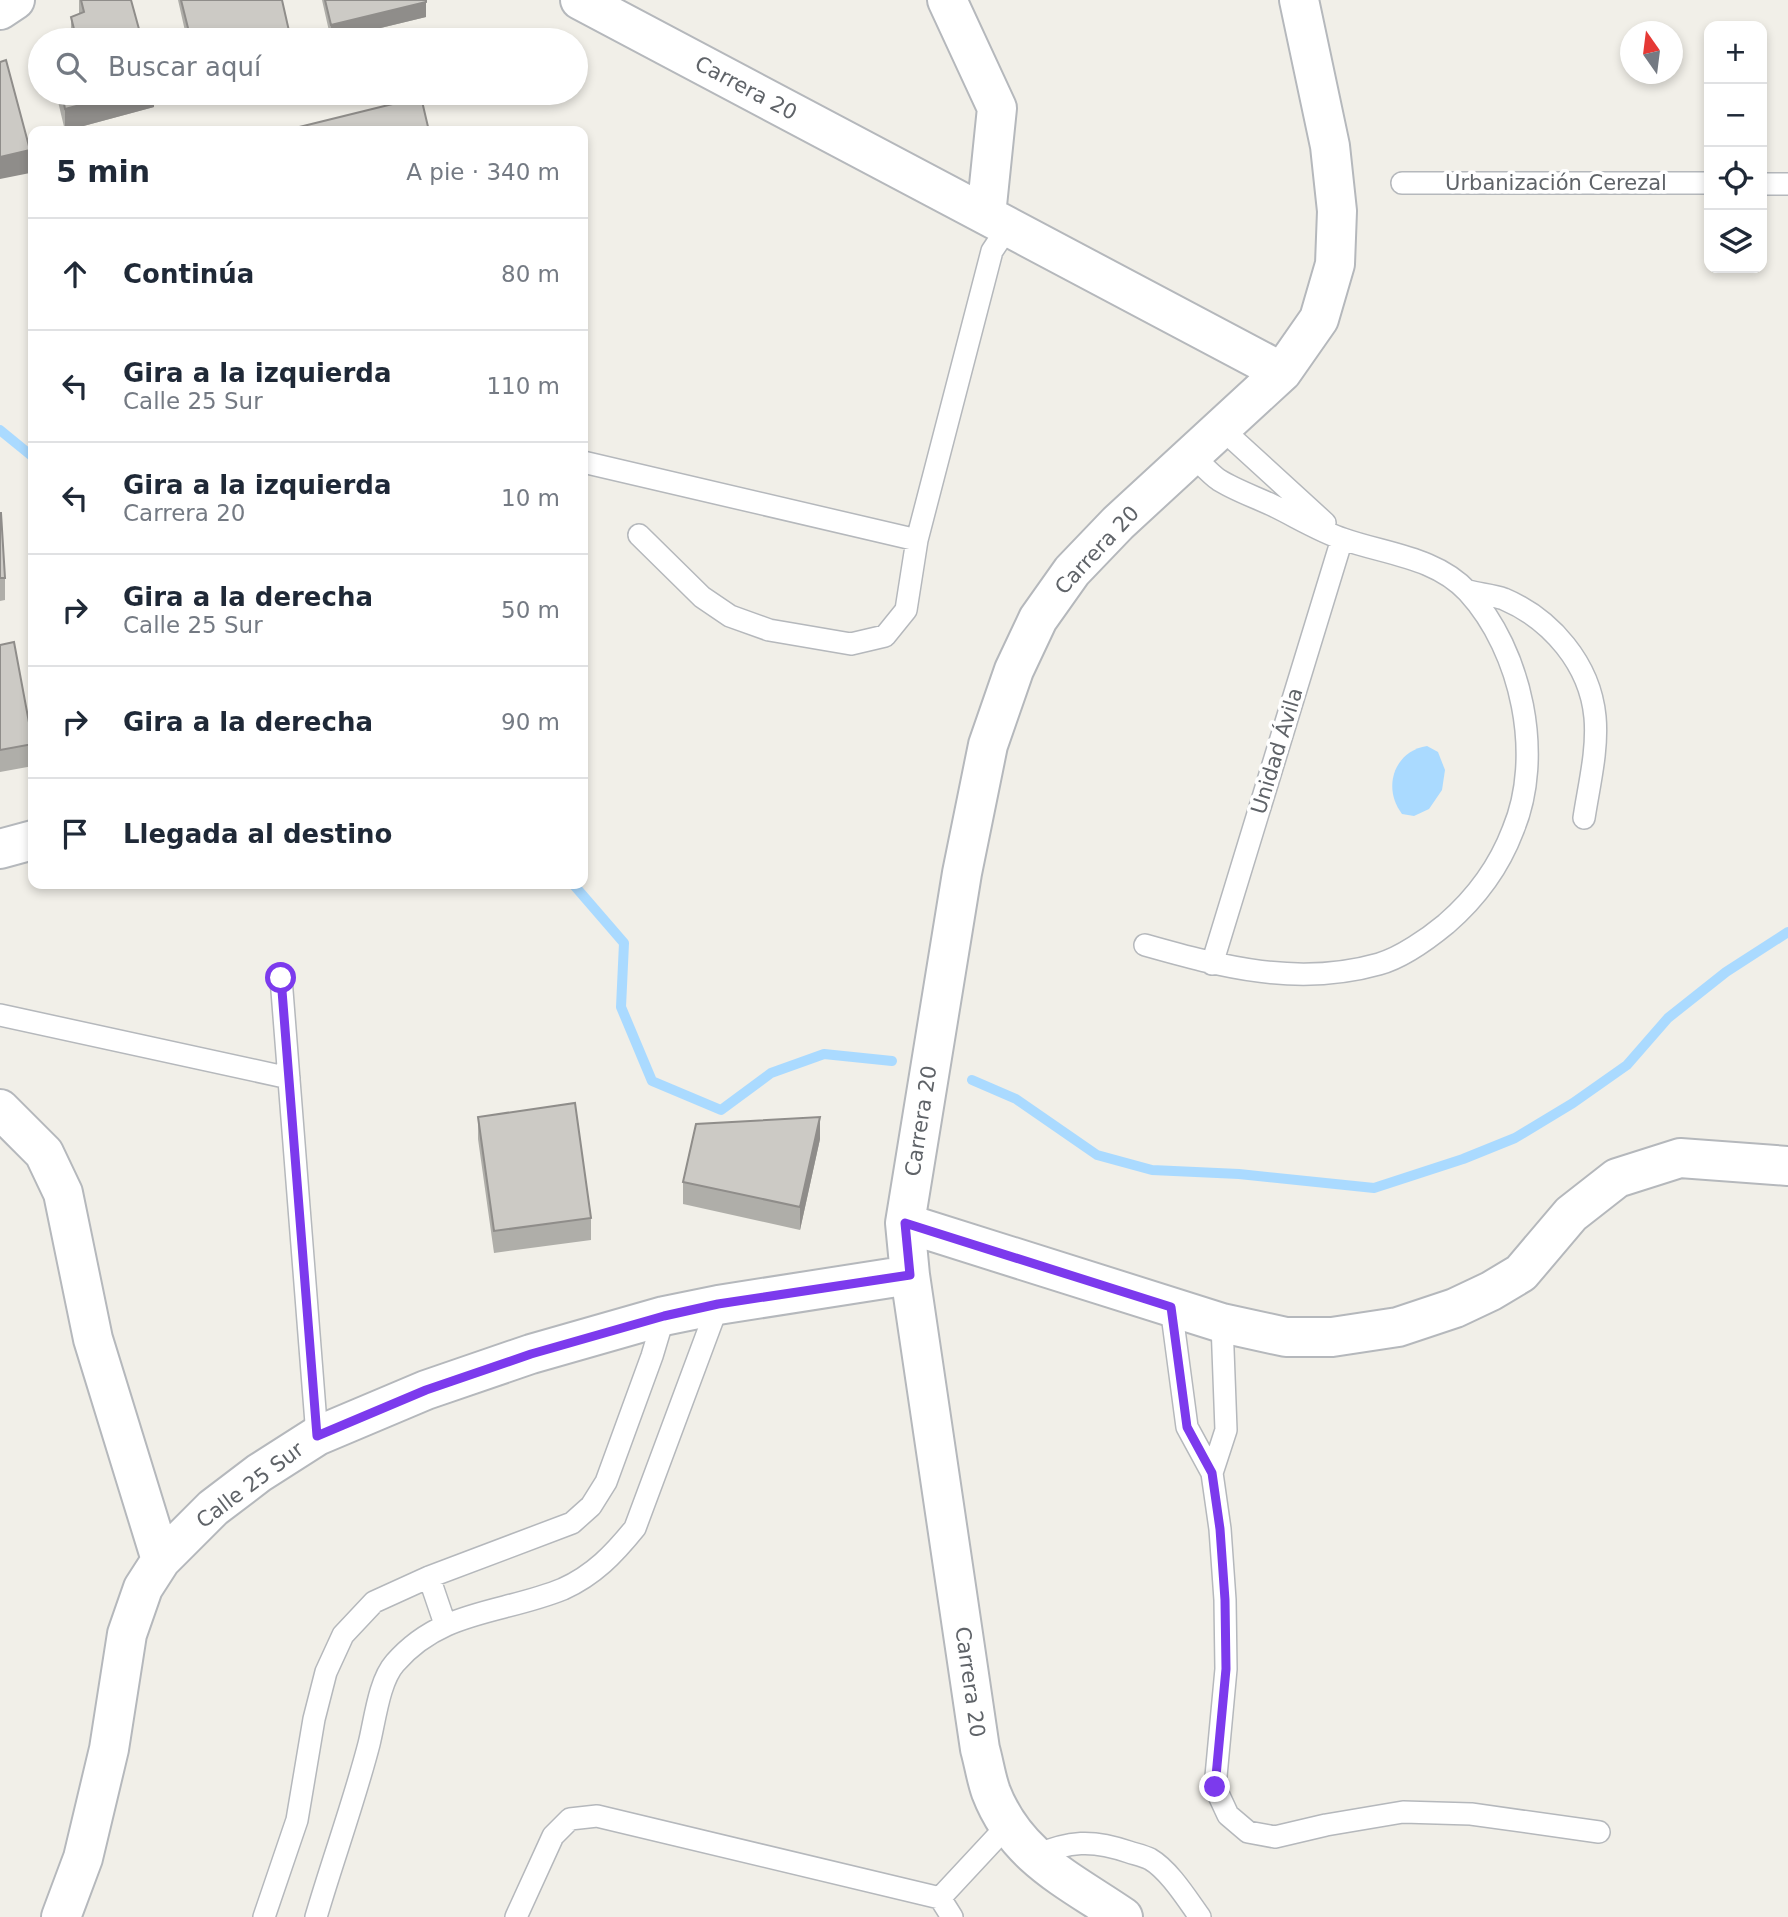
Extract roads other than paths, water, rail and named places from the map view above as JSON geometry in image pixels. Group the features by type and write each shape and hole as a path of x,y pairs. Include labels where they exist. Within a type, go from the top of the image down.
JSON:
{"street":[{"path":"0,10 15,0"},
{"name":"Carrera 20","path":"580,0 1282,372"},
{"path":"947,0 997,107 997,221"},
{"name":"Carrera 20","path":"1123,1917 1076,1889 1034,1856 1007,1826 990,1791 980,1749 910,1275 905,1223 962,873 988,745 1014,670 1038,619 1072,571 1118,523 1282,372 1319,319 1335,264 1337,211 1330,146 1299,0"},
{"path":"0,1110 44,1153 63,1193 93,1339 161,1560"},
{"path":"905,1223 1222,1323 1286,1337 1332,1337 1398,1327 1455,1308 1491,1291 1521,1273 1571,1214 1617,1178 1680,1158 1788,1166"},
{"name":"Calle 25 Sur","path":"61,1917 83,1858 106,1761 127,1634 143,1588 161,1560 213,1508 259,1473 317,1436 426,1390 531,1354 664,1316 718,1304 910,1275"}],"lane":[{"name":"Urbanización Cerezal","path":"1402,183 1704,183"},
{"path":"1767,184 1788,184"},
{"path":"639,534 702,597 730,617 769,630 851,644 885,635 906,610 917,540 992,251 997,221"},
{"path":"1222,428 1342,539"},
{"path":"1145,945 1212,964 1283,975 1334,973 1381,964 1429,938 1465,907 1496,867 1514,828 1523,792 1527,755 1525,719 1519,688 1493,627 1468,592 1445,574 1414,559 1342,539 1220,480 1192,455"},
{"path":"588,463 917,540"},
{"name":"Unidad Ávila","path":"1212,964 1342,539"},
{"path":"1468,592 1502,598 1539,618 1566,646 1586,682 1595,716 1593,761 1584,818"},
{"path":"281,978 317,1436"},
{"path":"0,1015 289,1078"},
{"path":"316,1917 369,1745 381,1694 393,1665 419,1640 445,1624 562,1589 588,1575 610,1558 635,1528 718,1304"},
{"path":"1171,1307 1187,1427 1212,1473 1225,1600 1226,1669 1215,1787 1228,1815 1248,1832 1275,1837 1402,1812 1471,1814 1599,1832"},
{"path":"264,1917 297,1820 314,1718 326,1672 343,1635 374,1602 429,1577 572,1523 591,1506 606,1482 664,1316"},
{"path":"1212,1473 1226,1430 1222,1323"},
{"path":"429,1577 445,1624"},
{"path":"516,1917 553,1836 570,1819 597,1816 940,1898 952,1917"},
{"path":"940,1898 1007,1826"},
{"path":"1034,1856 1054,1847 1083,1842 1115,1847 1151,1860 1180,1889 1200,1917"}],"water":[{"path":"1427,746 1438,752 1445,770 1442,790 1429,809 1414,816 1402,814 1393,793 1395,772 1406,755"}],"waterway":[{"path":"0,430 28,453"},
{"path":"577,889 624,943 621,1007 652,1081 721,1110 771,1073 824,1054 892,1061"},
{"path":"972,1080 1016,1099 1097,1155 1152,1170 1239,1174 1374,1188 1463,1159 1515,1138 1573,1103 1627,1065 1668,1018 1726,972 1788,932"}]}
